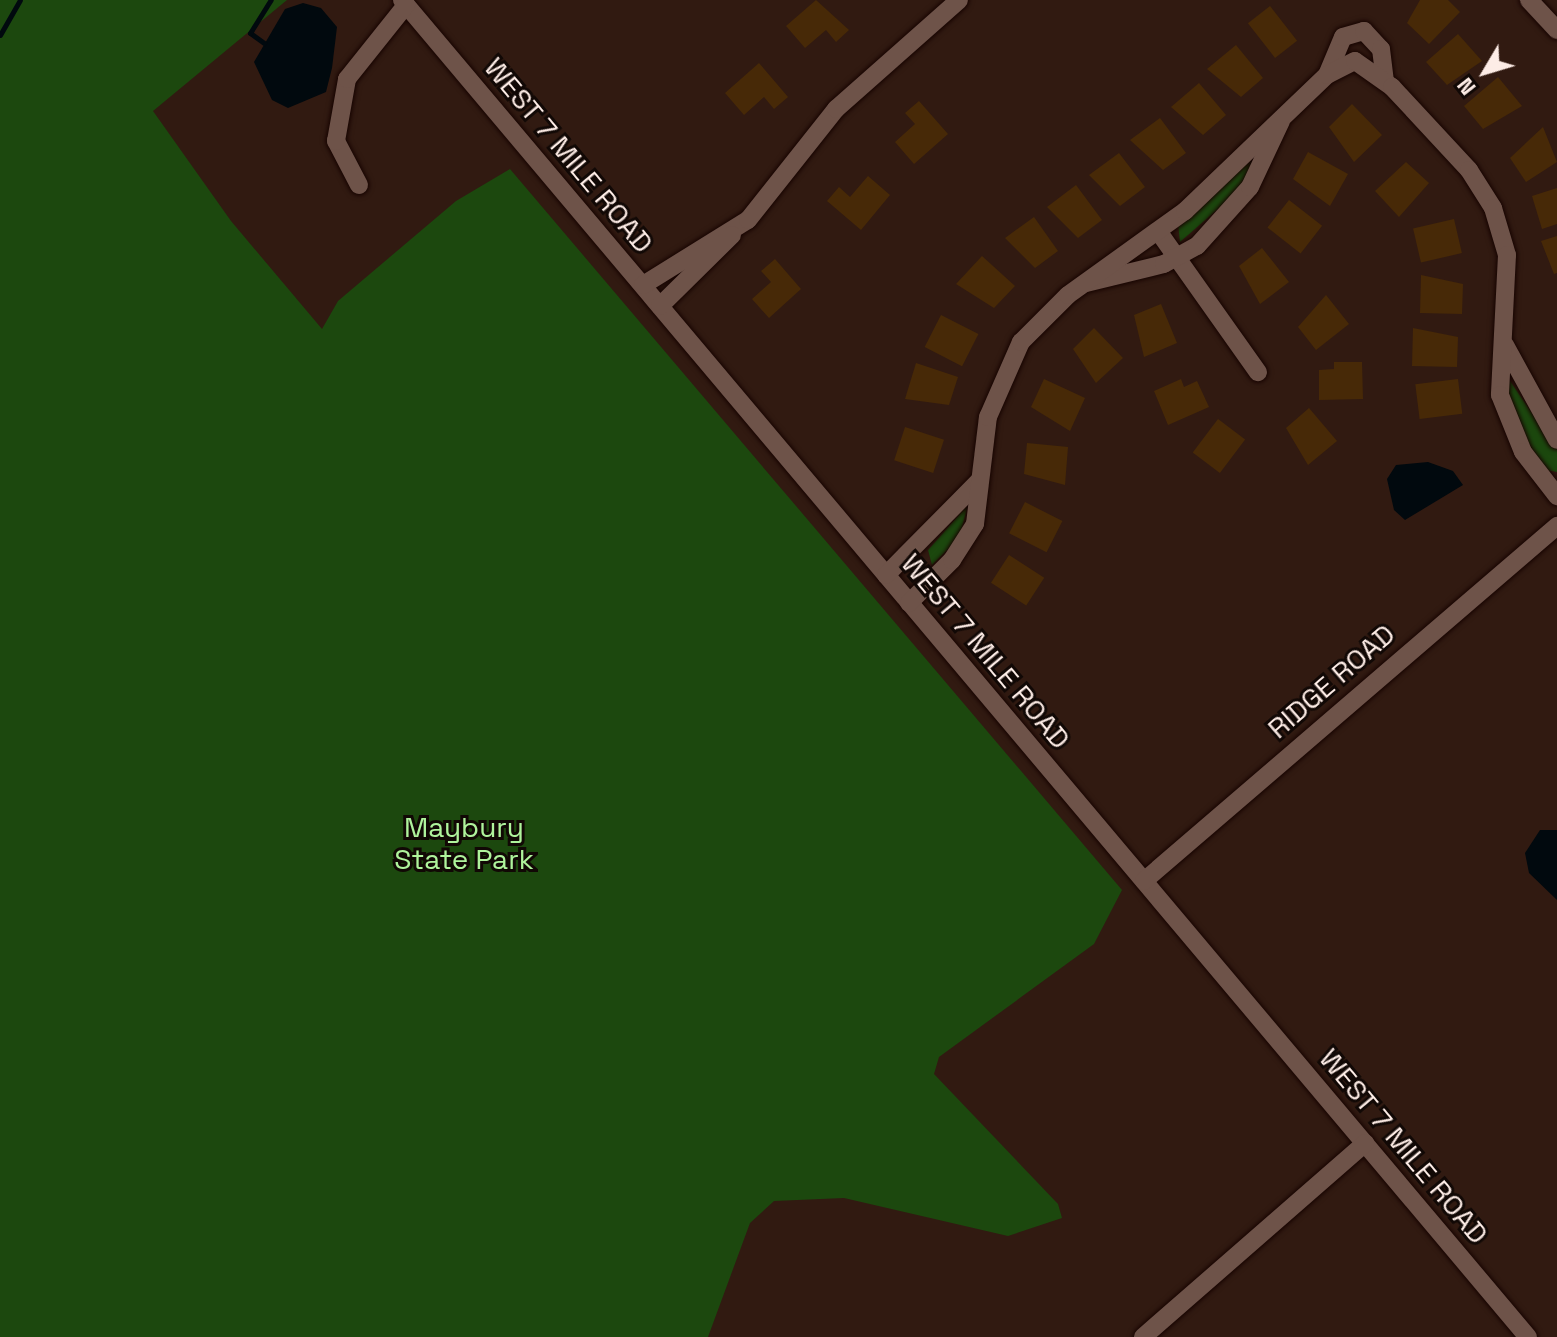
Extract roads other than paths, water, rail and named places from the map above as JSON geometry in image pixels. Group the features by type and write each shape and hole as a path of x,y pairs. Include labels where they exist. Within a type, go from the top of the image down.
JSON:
{"street":[{"path":"660,306 774,193 836,109 959,0"},
{"path":"1529,0 1557,30"},
{"path":"359,185 336,141 347,79 404,3"},
{"name":"WEST 7 MILE ROAD","path":"404,3 1526,1336"},
{"path":"1327,75 1343,37 1364,31 1381,49 1385,80"},
{"path":"909,603 952,560 975,524 979,481 1003,370 1021,342 1083,284 1158,231 1327,75 1355,61 1385,80 1469,170 1493,208 1507,255 1505,345 1497,377 1510,429 1557,496"},
{"path":"1083,284 1176,257 1233,212 1284,115"},
{"path":"643,285 736,229"},
{"path":"1158,231 1258,372"},
{"path":"1505,345 1557,440"},
{"path":"886,575 979,481"},
{"name":"RIDGE ROAD","path":"1144,881 1557,526"},
{"path":"1143,1337 1365,1143"}],"waterway":[{"path":"0,35 20,0"},
{"path":"264,43 250,33 271,0"}],"park label":[{"name":"Maybury State Park","path":"464,843"}]}
